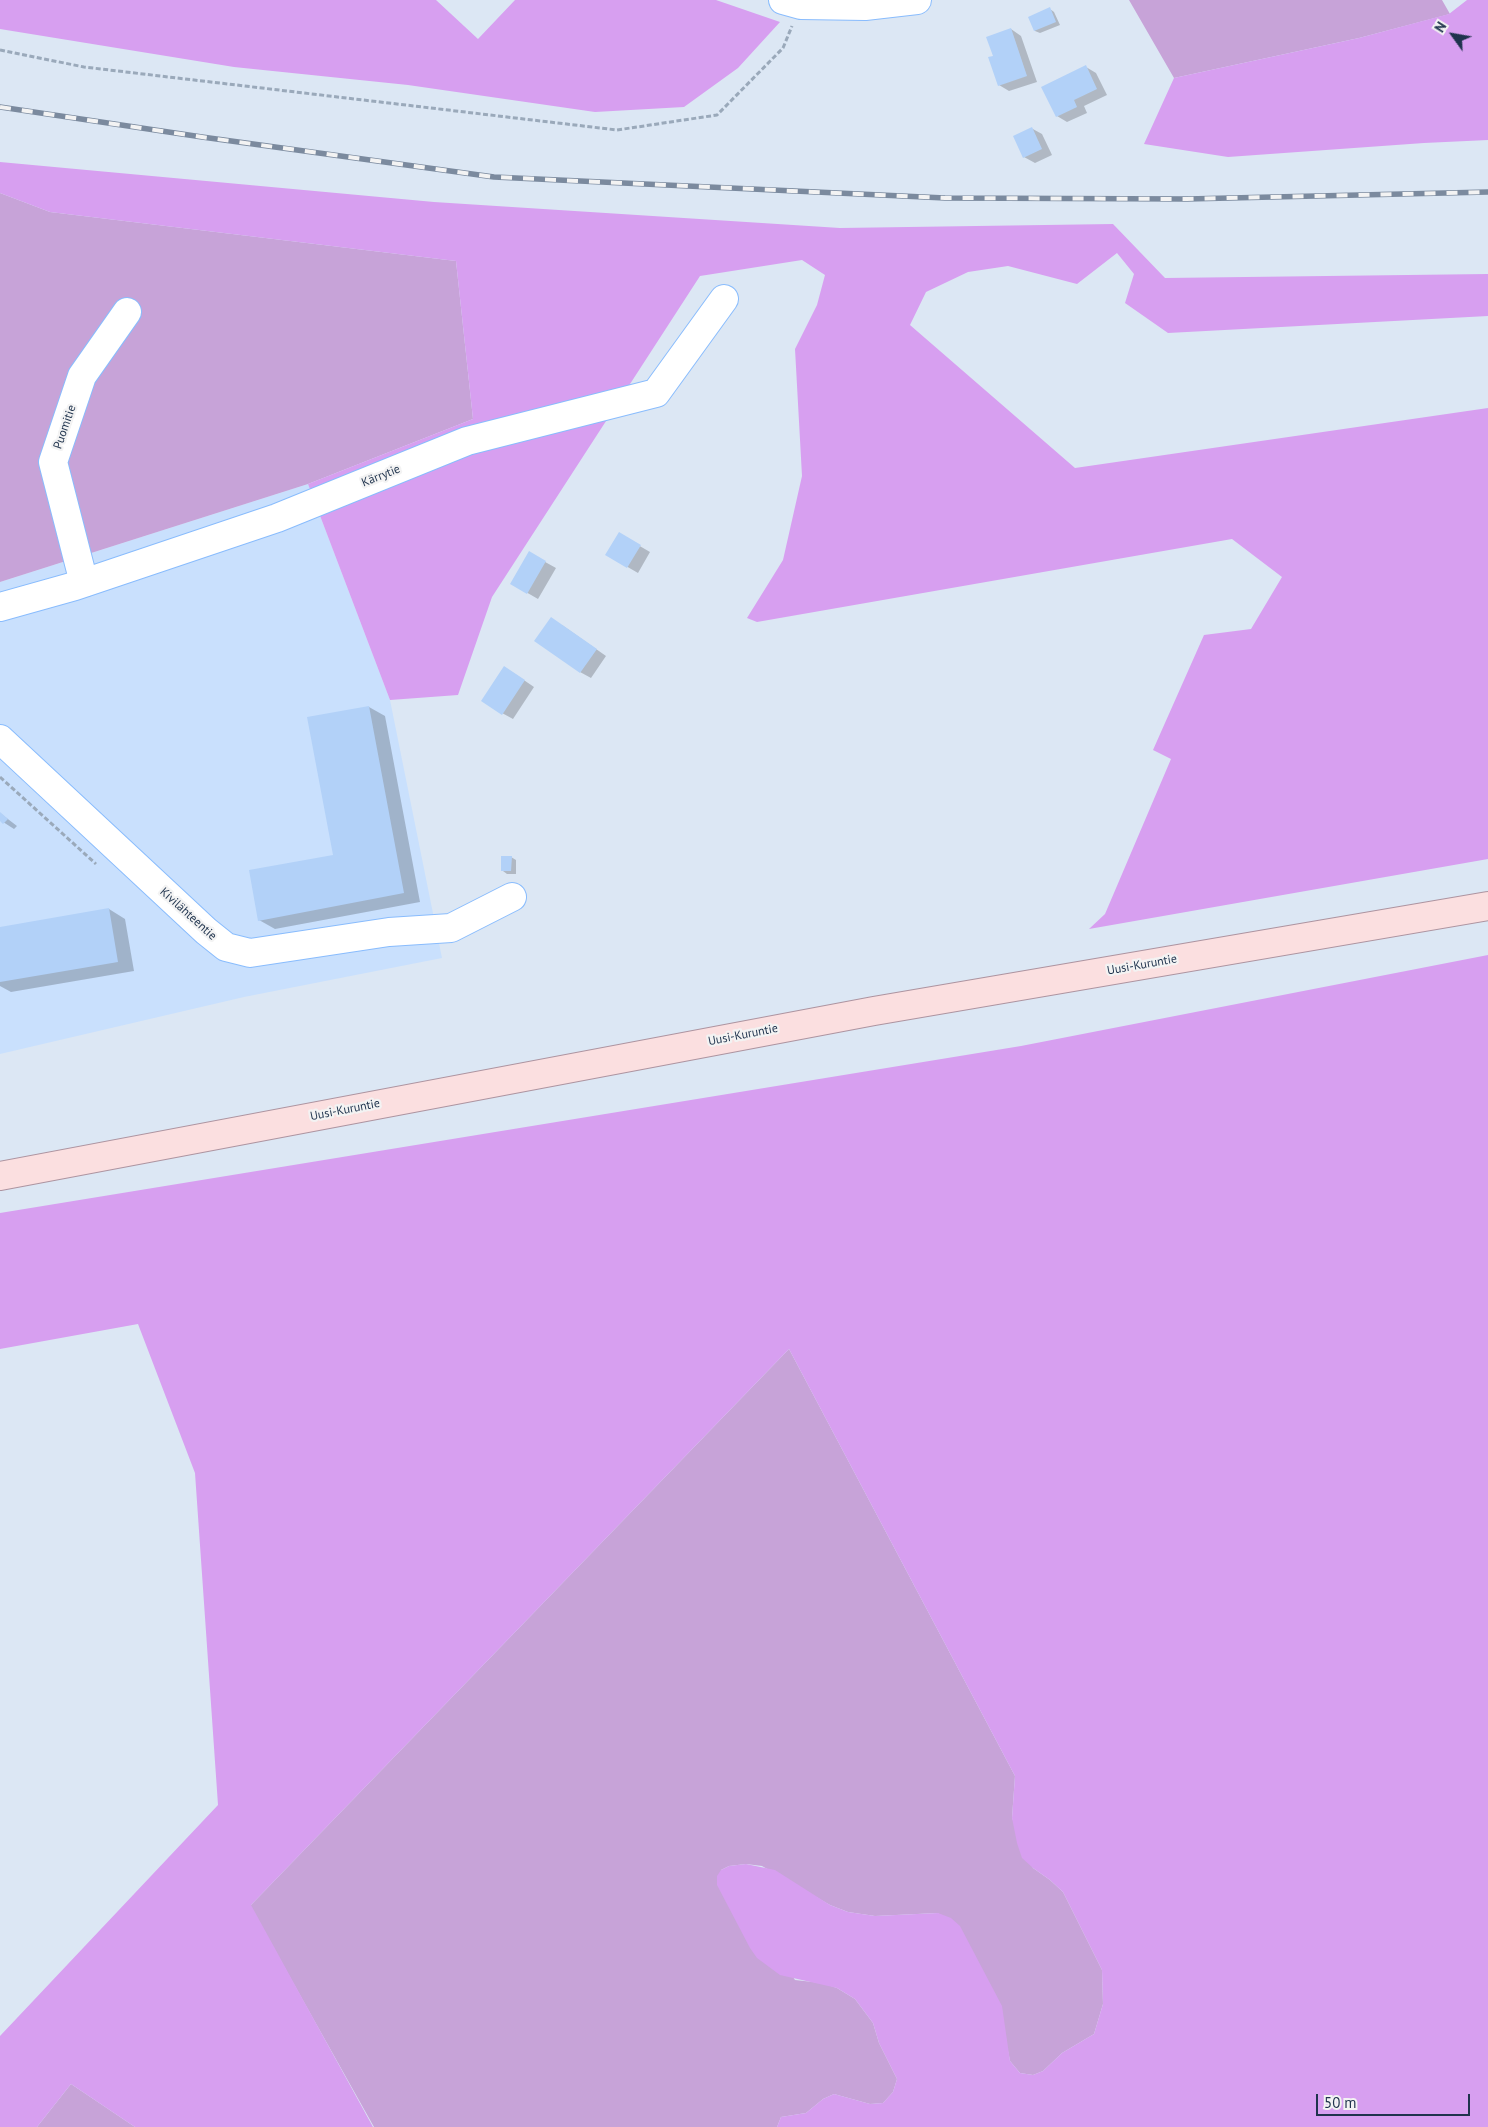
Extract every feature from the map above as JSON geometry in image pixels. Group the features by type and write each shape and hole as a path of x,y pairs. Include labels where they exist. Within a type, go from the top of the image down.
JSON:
{"main road":[{"name":"Uusi-Kuruntie","path":"0,1176 864,1012 1488,906"}],"street":[{"path":"792,2 831,2 865,6 917,0"},
{"name":"Kärrytie","path":"0,607 84,582 277,518 467,441 656,393 724,299"},
{"name":"Puomitie","path":"84,582 53,462 82,376 127,312"},
{"name":"Kivilähteentie","path":"0,739 206,931 226,947 250,953 389,932 451,928 512,897"}],"path":[{"path":"0,50 84,67 617,130 717,115 783,48 792,2"}],"shaded area":[{"path":"0,0 436,0 478,39 515,0 716,0 780,22 738,68 684,107 595,112 408,85 234,67 0,29"},
{"path":"1129,0 1442,0 1450,14 1359,38 1174,78"},
{"path":"1467,0 1488,0 1488,140 1228,157 1144,144 1174,78 1359,38 1449,14"},
{"path":"0,162 434,202 840,228 1113,224 1165,278 1488,274 1488,316 1168,333 1125,303 1134,274 1117,253 1077,284 1008,266 968,272 926,292 910,325 1075,468 1488,408 1488,859 1089,929 1105,914 1171,759 1153,750 1204,635 1251,629 1282,577 1232,539 757,622 747,618 783,560 802,476 795,349 817,305 825,275 802,260 700,276 492,597 458,695 390,700 308,484 473,419 456,261 50,212 0,193"},
{"path":"0,193 50,212 456,261 473,419 308,484 0,582"},
{"path":"308,484 390,700 442,958 244,997 0,1054 0,582"},
{"path":"1488,955 1488,2127 777,2127 781,2117 806,2113 823,2099 834,2094 870,2104 883,2103 893,2092 897,2079 879,2043 873,2023 855,1999 837,1988 780,1975 757,1958 717,1885 717,1876 721,1870 729,1866 746,1864 775,1870 830,1905 848,1912 875,1916 938,1913 951,1918 960,1926 1002,2006 1010,2061 1020,2073 1033,2075 1043,2071 1062,2053 1094,2034 1103,2004 1102,1970 1063,1892 1022,1858 1012,1818 1015,1776 789,1349 251,1905 373,2127 135,2127 71,2084 37,2127 0,2127 0,2036 218,1805 195,1473 138,1324 0,1349 0,1213 1021,1046"},
{"path":"789,1349 1015,1776 1012,1818 1033,1868 1063,1892 1102,1970 1103,2004 1094,2034 1062,2053 1043,2071 1033,2075 1020,2073 1010,2061 1006,2041 938,1913 875,1916 848,1912 830,1905 762,1866 746,1864 729,1866 721,1870 795,1980 822,1983 837,1988 855,1999 873,2023 879,2043 897,2079 893,2092 883,2103 870,2104 834,2094 823,2099 806,2113 781,2117 777,2127 374,2127 250,1906"},
{"path":"71,2084 135,2127 37,2127"}],"building":[{"path":"1050,7 1056,22 1034,31 1028,17"},
{"path":"1011,28 1027,76 998,86 988,57 993,56 986,37"},
{"path":"1086,65 1097,89 1074,100 1077,107 1056,117 1041,87"},
{"path":"1032,127 1042,149 1023,158 1013,136"},
{"path":"619,532 641,545 627,568 605,555"},
{"path":"529,551 546,561 527,594 510,584"},
{"path":"551,617 597,649 580,673 534,641"},
{"path":"504,666 525,680 502,715 481,701"},
{"path":"369,706 404,893 258,921 249,870 333,855 307,717"},
{"path":"0,812 8,819 3,824 0,821"},
{"path":"501,856 512,856 511,871 501,871"},
{"path":"109,908 118,962 0,982 0,927"}],"railway":[{"path":"0,107 494,177 945,198 1187,199 1488,192"}]}
